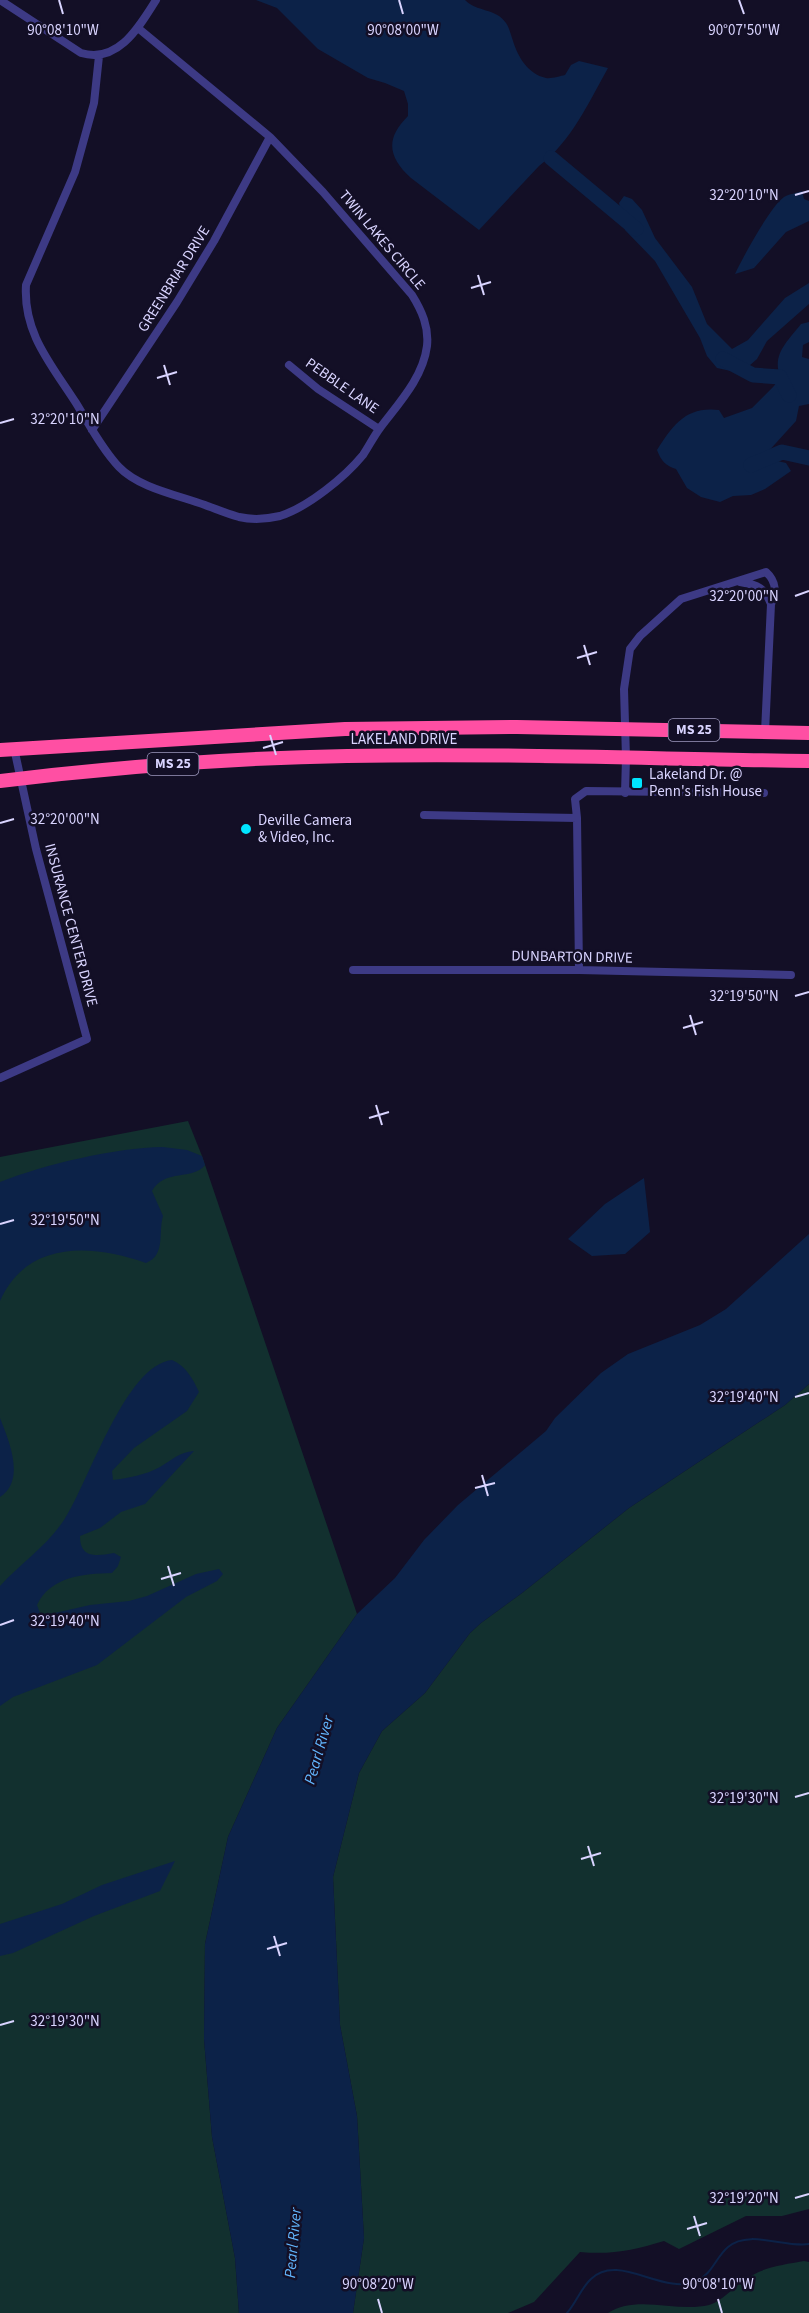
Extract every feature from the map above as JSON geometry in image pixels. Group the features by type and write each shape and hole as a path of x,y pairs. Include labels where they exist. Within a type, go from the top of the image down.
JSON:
{"highway":[{"name":"LAKELAND DRIVE","path":"7,749 345,729 517,727 809,732"},
{"name":"LAKELAND DRIVE","path":"0,781 149,765 348,756 512,755 809,761"}],"street":[{"path":"0,0 81,53 99,56 119,47 138,28 156,0"},
{"name":"TWIN LAKES CIRCLE","path":"99,56 94,103 75,172 26,285 27,319 34,336 92,430 119,467 140,482 239,517 262,519 280,516 306,505 362,455 379,429 404,399 419,371 427,348 427,328 421,310 412,295 323,192 270,137 138,28"},
{"name":"GREENBRIAR DRIVE","path":"92,430 214,242 270,137"},
{"name":"PEBBLE LANE","path":"289,365 318,389 379,429"},
{"path":"625,793 624,689 630,649 640,636 681,599 766,572 774,583 775,597 771,604 765,732"},
{"path":"739,582 758,585 765,591 771,604"},
{"name":"INSURANCE CENTER DRIVE","path":"0,1078 87,1039 36,849 22,778 7,749"},
{"path":"579,970 575,799 586,791 764,793"},
{"path":"424,815 577,818"},
{"name":"DUNBARTON DRIVE","path":"353,970 579,970 791,975"}],"green space":[{"path":"188,1121 202,1156 357,1614 277,1728 228,1837 205,1944 204,2039 212,2137 235,2258 239,2313 0,2313 0,1157"},
{"path":"809,1384 809,2209 782,2216 746,2216 679,2249 664,2241 623,2251 580,2252 534,2302 508,2313 353,2313 364,2238 357,2116 340,2025 333,1877 359,1773 382,1731 425,1693 470,1633 481,1623 629,1508 785,1405"},
{"path":"809,2262 809,2313 608,2313 619,2308 644,2304 684,2307 709,2305 757,2273 772,2267"}],"water":[{"path":"256,0 465,0 475,7 502,18 521,59 529,69 540,76 553,78 565,75 571,65 579,61 608,68 578,121 561,145 479,230 411,178 397,162 392,147 396,132 408,116 408,104 404,91 368,78 318,49 277,8"},
{"path":"802,191 804,199 809,201 809,221 786,232 754,268 735,274 757,233 778,202 786,196"},
{"path":"624,196 632,199 642,210 655,238 692,287 707,324 732,349 748,340 785,298 809,283 809,304 767,341 757,359 749,366 731,371 717,368 707,356 700,338 655,261 625,230 619,203"},
{"path":"809,322 809,342 803,345 802,357 809,359 809,404 799,406 796,421 766,454 769,459 786,463 791,471 765,489 751,495 733,496 720,502 701,497 687,488 676,469 664,463 657,450 669,433 682,419 698,411 719,410 724,418 752,408 780,377 778,362 782,349 801,324"},
{"path":"163,1147 187,1150 202,1156 205,1165 193,1173 164,1179 152,1191 163,1216 159,1249 152,1259 146,1263 104,1252 83,1251 63,1252 44,1257 27,1267 12,1281 0,1301 0,1182 80,1158 123,1150"},
{"path":"644,1178 650,1232 625,1254 592,1256 568,1239 605,1204"},
{"name":"Pearl River","path":"809,1234 809,1384 785,1405 629,1508 481,1623 470,1633 425,1693 382,1731 359,1773 333,1877 340,2025 357,2116 364,2238 353,2313 239,2313 235,2258 212,2137 204,2039 205,1944 228,1837 277,1728 357,1614 395,1578 424,1540 458,1505 546,1431 555,1418 601,1373 628,1354 700,1325 726,1309"},
{"path":"172,1360 185,1369 199,1392 187,1411 134,1448 112,1471 113,1480 149,1472 180,1455 194,1451 145,1504 121,1512 100,1528 80,1536 86,1552 96,1555 114,1553 121,1557 112,1573 90,1574 59,1582 43,1595 37,1605 40,1613 46,1615 90,1605 129,1601 147,1596 196,1574 219,1569 223,1574 217,1581 186,1597 97,1665 13,1697 0,1706 0,1586 50,1538 64,1520 110,1428 139,1382 155,1367"},
{"path":"0,1418 11,1449 14,1471 8,1490 0,1497"},
{"path":"175,1861 160,1891 94,1916 13,1953 0,1956 0,1924 62,1904 102,1885"}],"waterway":[{"path":"551,158 636,229"},
{"path":"723,359 753,375 780,377 789,395"},
{"path":"751,465 782,452 809,458"},
{"path":"567,2313 587,2283 602,2272 615,2270 670,2283 684,2284 702,2278 724,2251 737,2242 757,2239 799,2245 809,2244"}],"place":[{"name":"Lakeland Dr. @ Penn's Fish House","path":"637,783"},
{"name":"Deville Camera & Video, Inc.","path":"246,829"}]}
